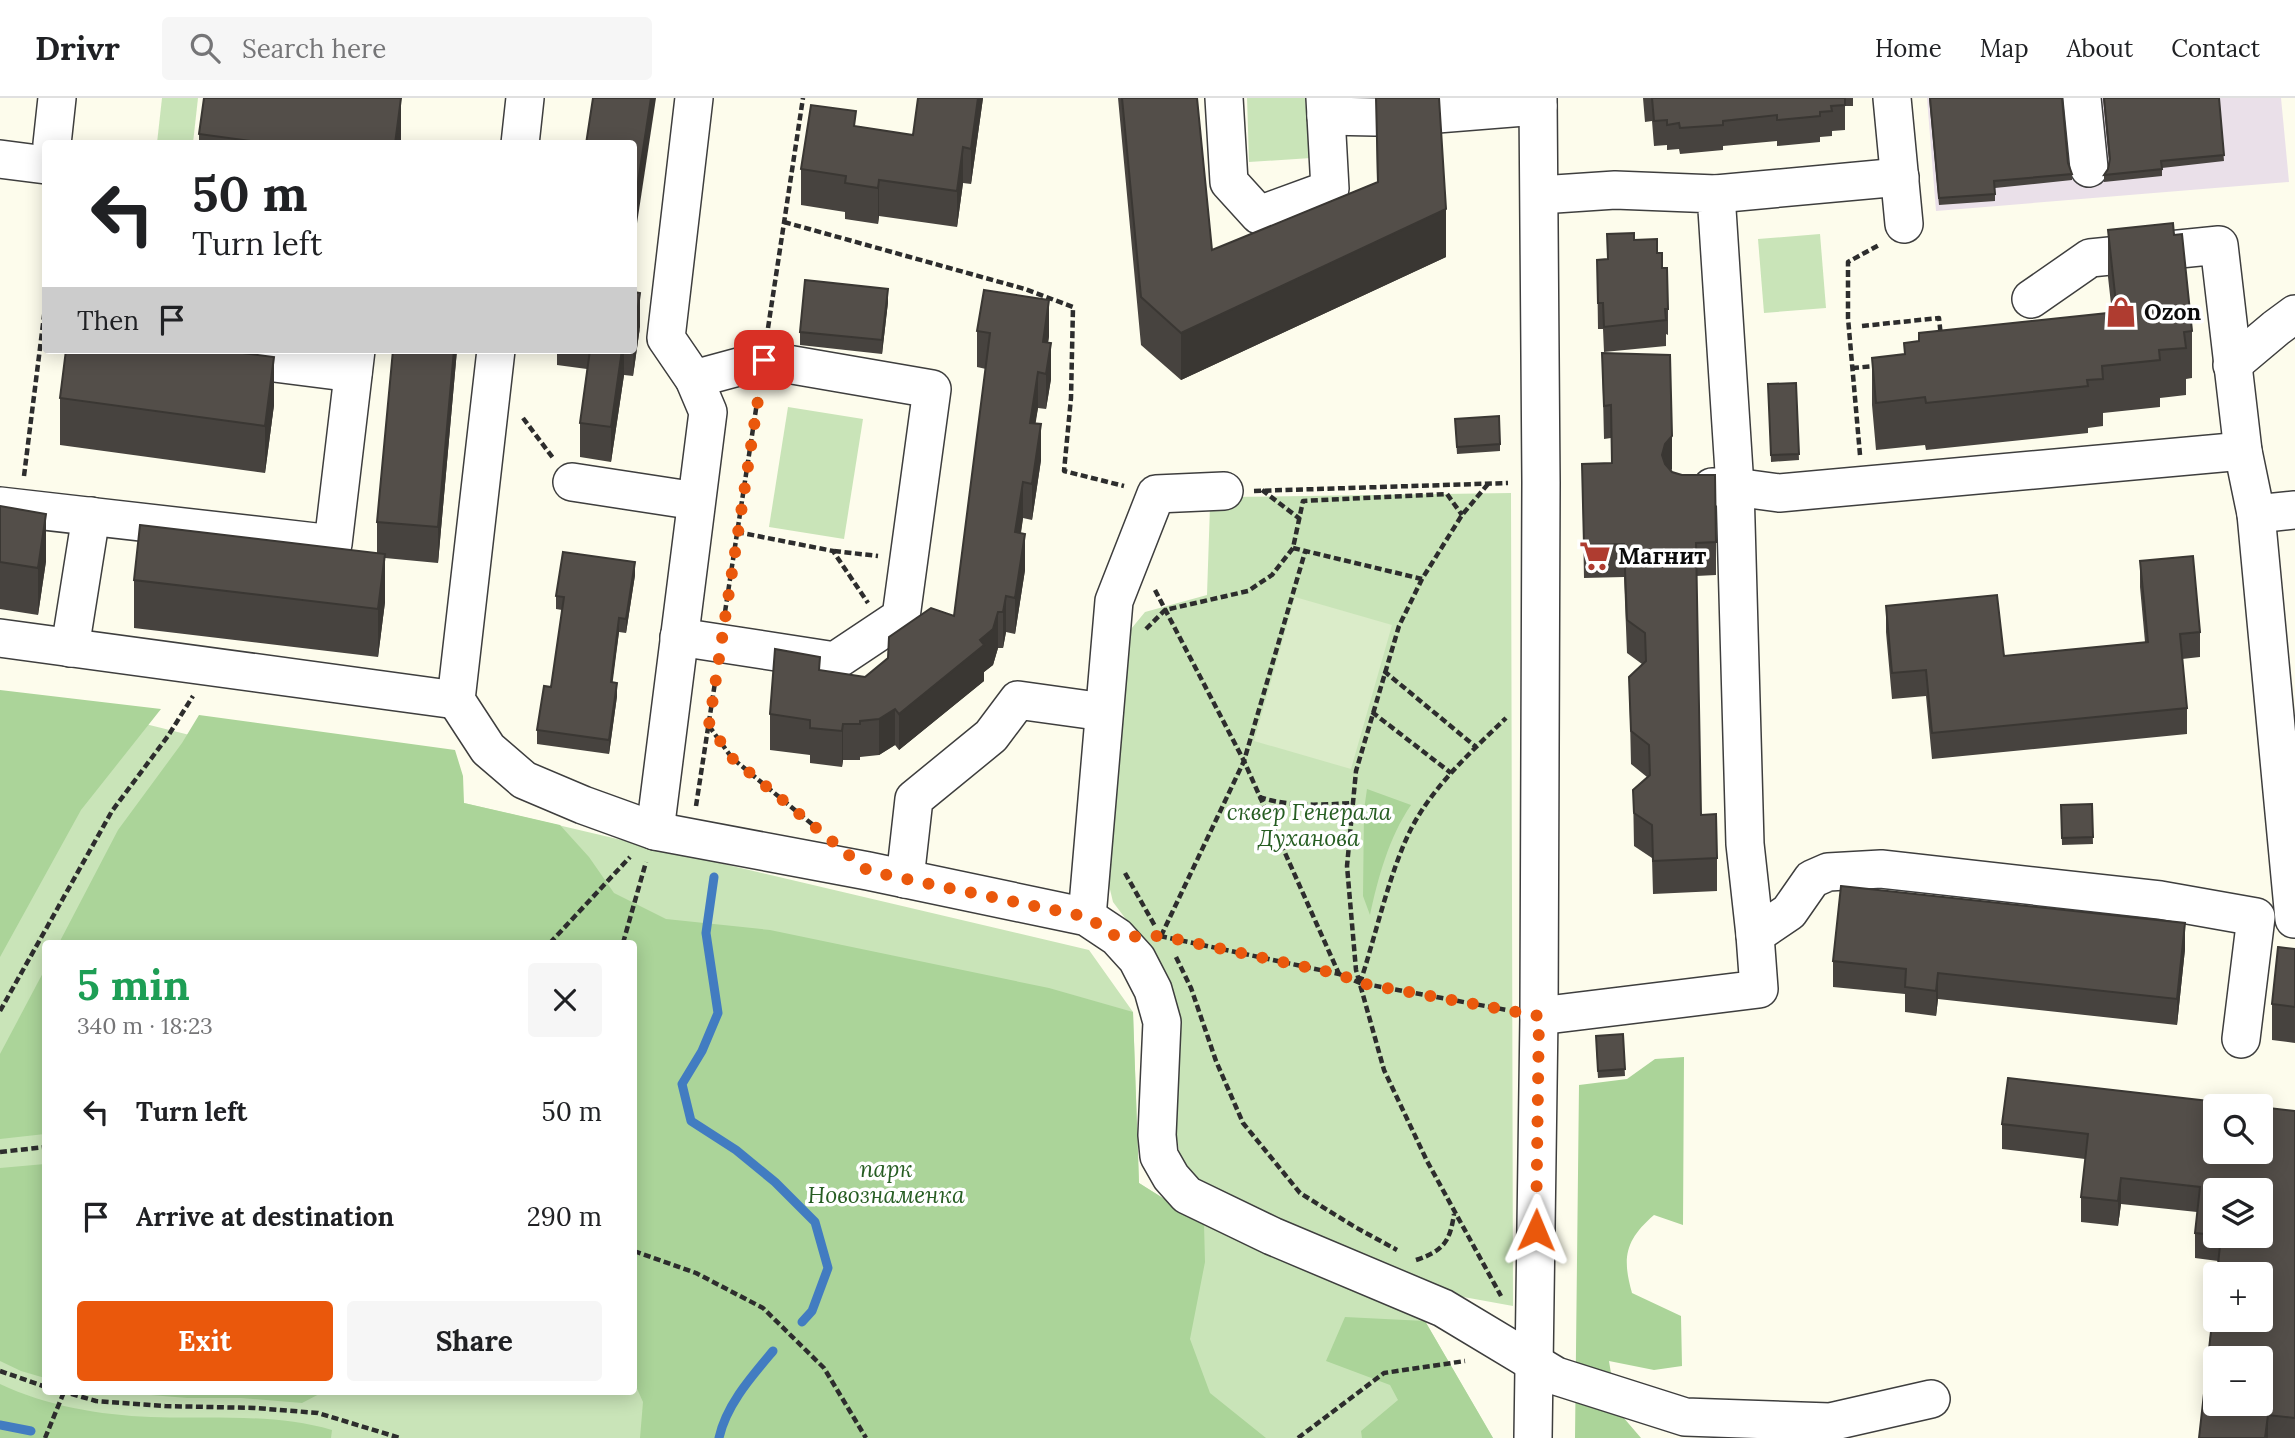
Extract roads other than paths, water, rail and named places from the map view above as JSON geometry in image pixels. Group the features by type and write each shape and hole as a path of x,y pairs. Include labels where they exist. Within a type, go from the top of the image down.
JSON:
{"street":[{"path":"52,140 57,98"},
{"path":"520,140 525,98"},
{"path":"655,831 708,412 694,379 666,338 694,98"},
{"path":"1224,98 1229,182 1259,215 1330,188 1325,107 1375,117"},
{"path":"1892,98 1904,225"},
{"path":"2082,98 2089,168"},
{"path":"1437,114 1538,102 1539,1016 1534,1438"},
{"path":"0,159 42,164"},
{"path":"1540,195 1615,190 1716,194 1900,177"},
{"path":"1539,1016 1759,989 1745,844 1735,487 1716,194"},
{"path":"1755,935 1789,912 1812,879 1828,872 1881,869 2160,900 2256,917 2295,919 2256,514 2243,451 2219,245 2090,258 2031,299"},
{"path":"2232,365 2295,314"},
{"path":"10,507 334,544 355,361 239,354"},
{"path":"679,637 835,661 901,617 932,388 764,360 694,379"},
{"path":"494,364 456,700 488,749 524,780 655,831 905,878 1087,917 1117,937 1137,959 1153,990 1162,1022 1157,1135 1159,1156 1186,1195 1272,1237 1443,1308 1556,1376 1685,1416 1830,1422 1931,1399"},
{"path":"1683,487 1735,487 1779,493 2243,451"},
{"path":"572,482 696,501"},
{"path":"1087,917 1114,601 1156,494 1224,491"},
{"path":"2256,514 2295,510"},
{"path":"70,648 91,516"},
{"path":"0,638 456,700"},
{"path":"905,878 914,799 991,736 1018,700 1104,712"},
{"path":"2241,1040 2256,917"}],"waterway":[{"path":"714,877 706,933 718,1013 702,1051 682,1084 691,1121 736,1150 775,1182 815,1222 828,1268 812,1311 802,1322"},
{"path":"719,1438 727,1414 773,1351"},
{"path":"0,1425 31,1431"}],"place":[{"name":"Ozon","path":"2121,312"},
{"name":"Магнит","path":"1595,556"}],"park label":[{"name":"сквер Генерала Духанова","path":"1309,825"},
{"name":"парк Новознаменка","path":"886,1182"}]}
